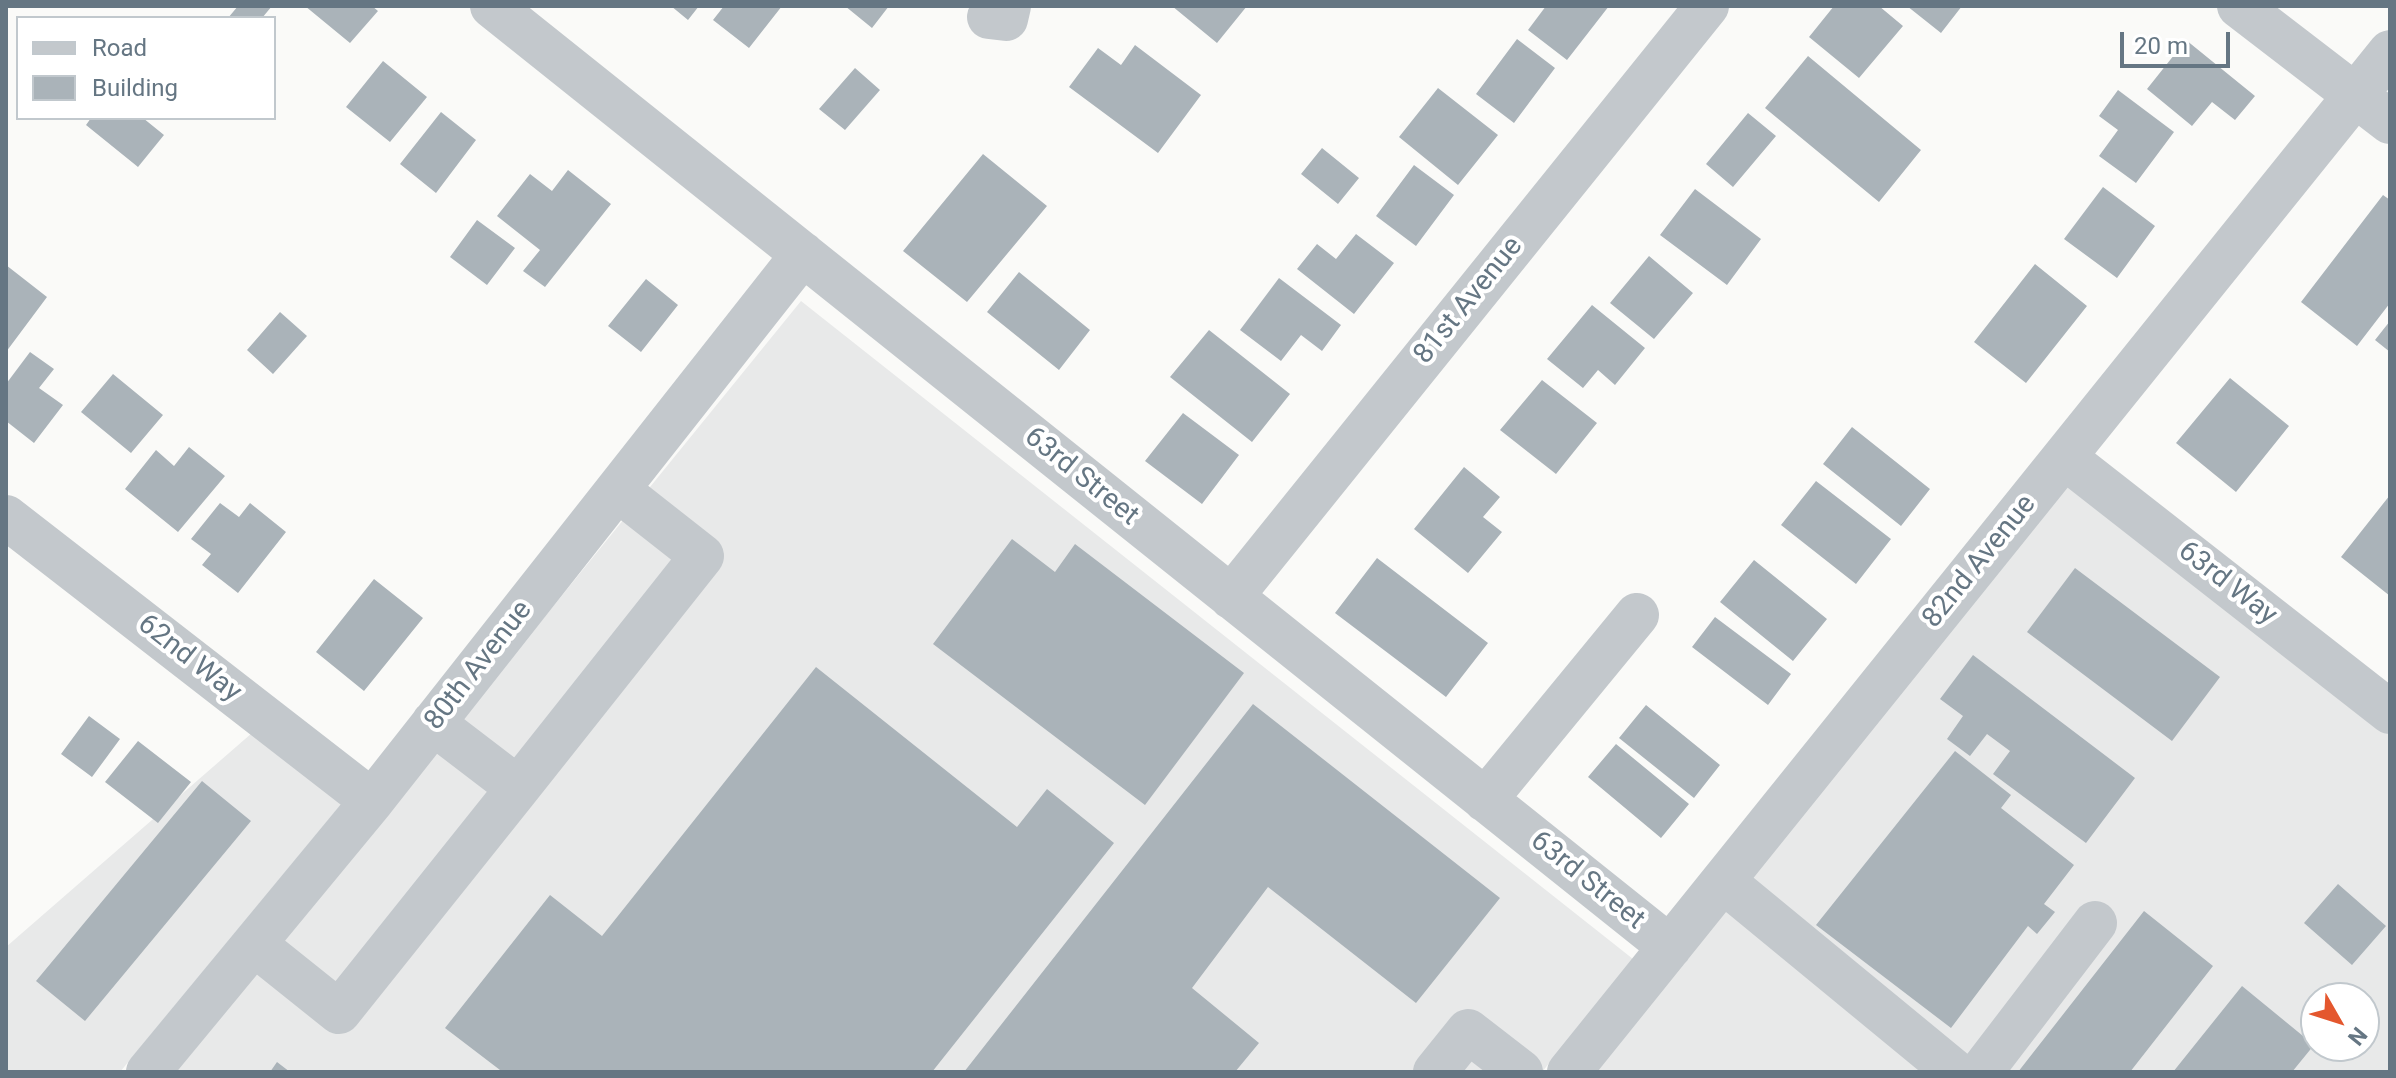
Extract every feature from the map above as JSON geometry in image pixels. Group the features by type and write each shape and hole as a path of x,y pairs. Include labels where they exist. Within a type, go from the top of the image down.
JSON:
{"street":[{"name":"63rd Street","path":"492,6 1670,947"},
{"name":"81st Avenue","path":"1231,597 1707,6"},
{"path":"2239,6 2390,122"},
{"name":"82nd Avenue","path":"1569,1072 2390,52"},
{"name":"80th Avenue","path":"148,1072 372,801 803,254"},
{"name":"63rd Way","path":"2064,457 2390,712"},
{"path":"254,944 339,1012 702,556 618,490"},
{"name":"62nd Way","path":"6,517 372,801"},
{"path":"1485,800 1637,615"},
{"path":"433,723 518,788"},
{"path":"1723,881 1955,1072"},
{"path":"1981,1072 2095,923"},
{"path":"1435,1072 1468,1031 1521,1072"}],"shaded area":[{"path":"801,301 1633,959 1542,1072 175,1072"},
{"path":"2069,485 2390,735 2390,1072 1596,1072"},
{"path":"252,733 343,802 120,1072 6,1072 6,947"}],"building":[{"path":"238,6 272,6 264,16 230,16"},
{"path":"305,6 372,6 378,11 350,43"},
{"path":"671,6 699,6 688,20"},
{"path":"724,6 782,6 749,48 713,20"},
{"path":"845,6 889,6 872,28"},
{"path":"1172,6 1247,6 1217,43"},
{"path":"1546,6 1609,6 1567,60 1528,30"},
{"path":"1834,6 1879,6 1903,26 1859,78 1809,37"},
{"path":"1907,6 1962,6 1941,33"},
{"path":"1517,39 1555,68 1514,123 1476,94"},
{"path":"2186,40 2255,96 2235,120 2212,102 2192,126 2147,89"},
{"path":"1135,45 1201,95 1158,153 1069,87 1098,48 1121,65"},
{"path":"1808,56 1921,150 1879,202 1765,108"},
{"path":"383,61 427,97 390,142 346,107"},
{"path":"855,68 880,90 845,130 819,109"},
{"path":"1438,88 1498,135 1458,185 1399,137"},
{"path":"2118,90 2174,132 2136,183 2099,156 2118,130 2099,116"},
{"path":"441,112 476,140 436,193 400,164"},
{"path":"1748,113 1776,136 1733,187 1706,164"},
{"path":"90,120 145,120 164,135 138,167 86,125"},
{"path":"1322,148 1359,178 1338,204 1301,174"},
{"path":"983,154 1047,206 967,302 903,251"},
{"path":"1414,165 1454,195 1416,246 1376,216"},
{"path":"568,170 611,204 545,287 523,271 540,250 497,216 530,174 552,191"},
{"path":"2103,187 2155,226 2117,278 2064,239"},
{"path":"1695,189 1761,239 1727,285 1660,235"},
{"path":"2383,195 2390,200 2390,303 2357,346 2301,302"},
{"path":"477,220 515,248 487,285 450,257"},
{"path":"1356,234 1394,263 1354,314 1297,269 1317,244 1336,259"},
{"path":"1649,256 1693,293 1654,339 1610,303"},
{"path":"2035,264 2087,306 2026,383 1974,342"},
{"path":"6,265 47,297 6,352"},
{"path":"1019,272 1090,330 1059,370 987,312"},
{"path":"1279,278 1341,325 1322,351 1301,335 1281,361 1240,330"},
{"path":"646,279 678,305 641,352 608,326"},
{"path":"1592,305 1645,348 1615,385 1598,370 1583,388 1547,359"},
{"path":"280,312 307,336 273,374 247,350"},
{"path":"2390,321 2390,352 2375,340"},
{"path":"1209,330 1290,394 1252,442 1170,377"},
{"path":"30,352 54,369 39,388 63,405 34,443 6,421 6,384"},
{"path":"113,374 163,415 131,453 81,412"},
{"path":"2230,378 2289,426 2236,492 2176,443"},
{"path":"1542,380 1597,423 1556,474 1500,430"},
{"path":"1183,413 1239,455 1202,504 1145,461"},
{"path":"1852,427 1930,489 1901,526 1823,464"},
{"path":"189,447 225,476 178,532 125,489 156,450 174,466"},
{"path":"1464,467 1500,497 1483,517 1502,532 1468,573 1414,529"},
{"path":"1816,481 1891,539 1856,584 1781,525"},
{"path":"2390,495 2390,596 2341,557"},
{"path":"220,503 239,517 250,503 286,532 238,593 202,565 211,554 191,539"},
{"path":"1012,539 1055,572 1075,544 1244,673 1145,805 933,644"},
{"path":"1377,558 1488,643 1446,697 1335,613"},
{"path":"1754,560 1827,619 1793,661 1720,602"},
{"path":"2075,568 2220,677 2172,741 2027,632"},
{"path":"374,579 423,618 364,691 316,652"},
{"path":"1715,617 1791,674 1768,705 1692,647"},
{"path":"1973,655 2135,778 2086,843 1993,774 2010,751 1987,734 1970,756 1947,739 1963,716 1940,699"},
{"path":"816,667 1017,827 1047,789 1114,843 932,1072 498,1072 500,1070 445,1028 550,895 602,936"},
{"path":"1253,704 1500,898 1416,1003 1268,887 1192,988 1259,1043 1235,1072 964,1072"},
{"path":"1646,705 1720,765 1694,798 1619,738"},
{"path":"89,716 120,739 92,777 61,754"},
{"path":"138,741 191,782 158,823 105,782"},
{"path":"1616,744 1689,804 1661,838 1588,777"},
{"path":"1955,751 2011,795 2001,808 2074,865 2044,904 2055,912 2037,934 2028,926 1951,1028 1816,925"},
{"path":"202,781 251,821 85,1021 36,981"},
{"path":"2338,884 2386,926 2352,965 2304,923"},
{"path":"2144,911 2213,966 2130,1072 2018,1072"},
{"path":"2242,986 2300,1034 2300,1062 2292,1072 2173,1072"},
{"path":"277,1062 290,1072 270,1072"}]}
